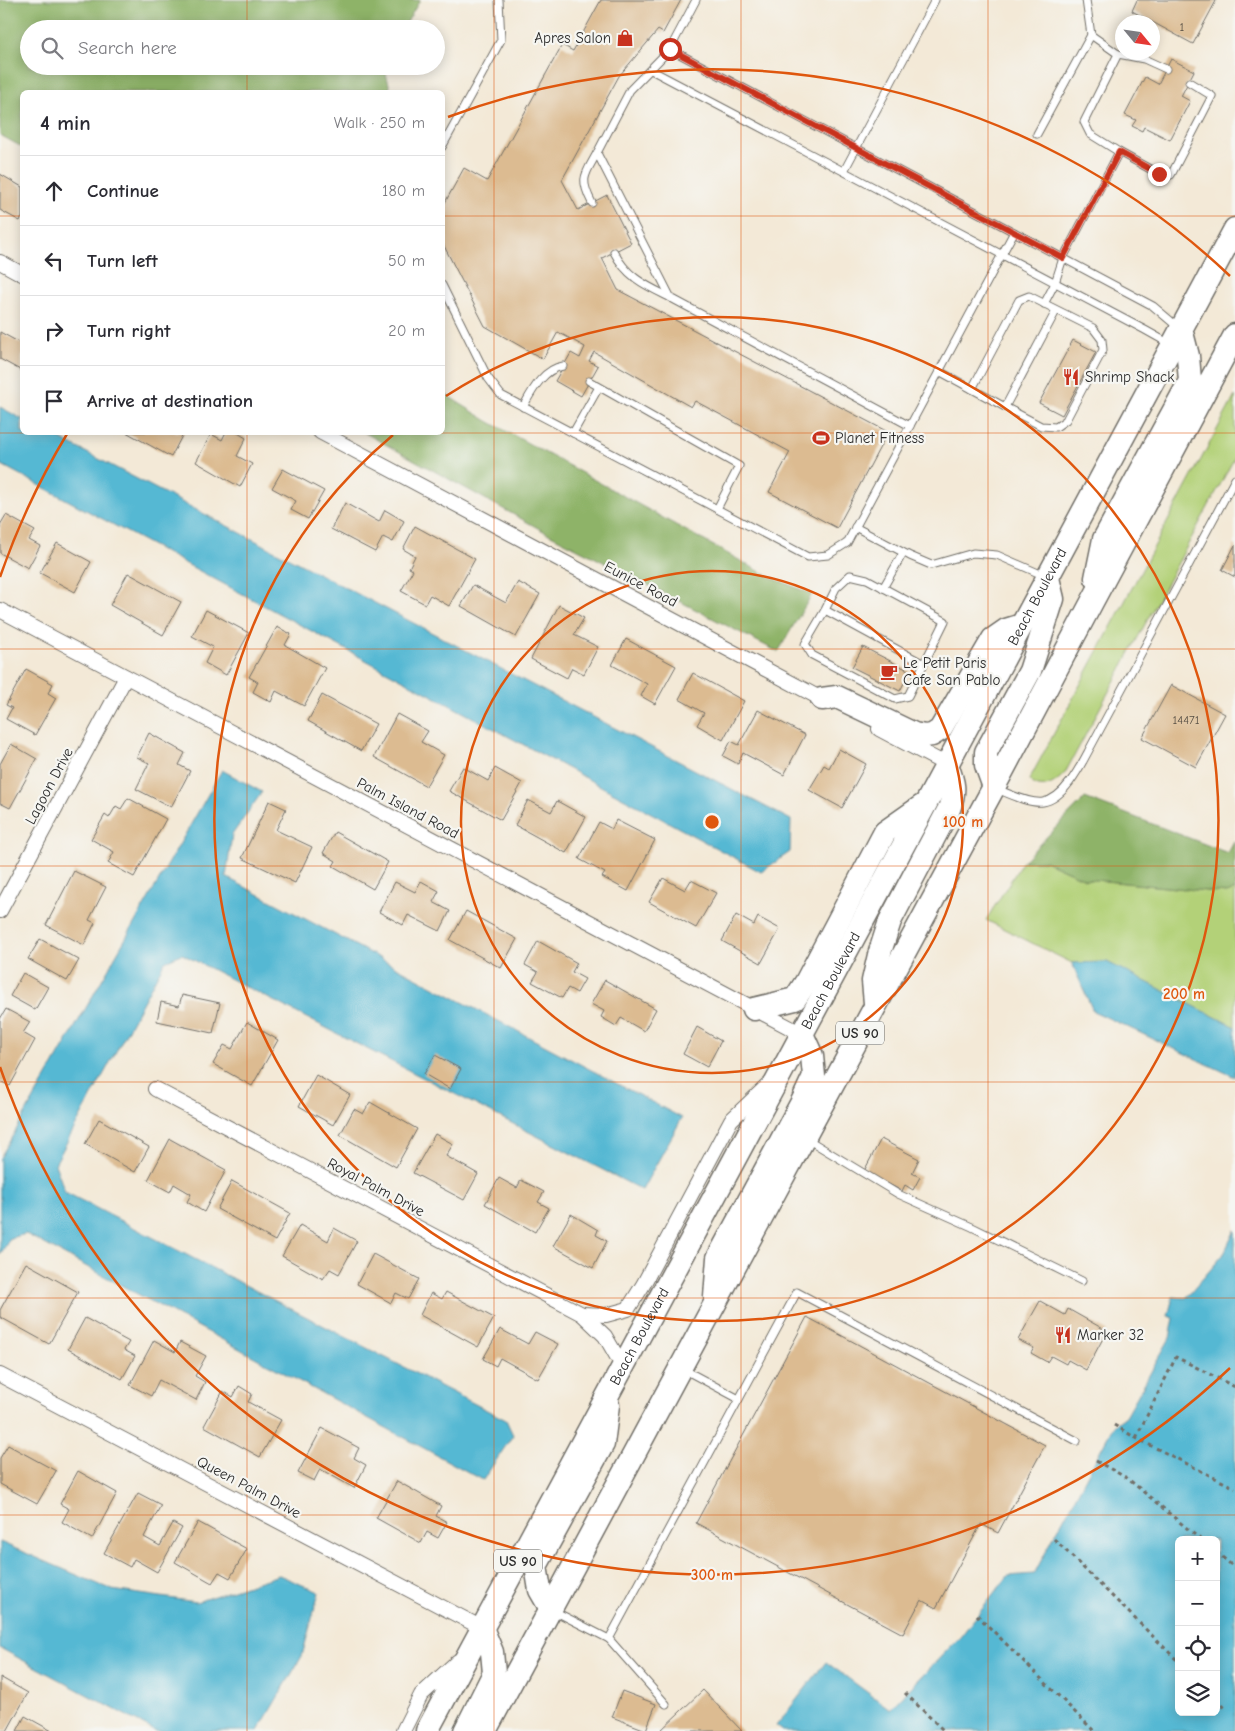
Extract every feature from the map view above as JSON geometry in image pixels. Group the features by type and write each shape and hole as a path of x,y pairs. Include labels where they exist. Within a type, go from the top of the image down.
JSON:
{"highway":[{"name":"Beach Boulevard","path":"427,1731 1235,229"},
{"name":"US 90","path":"485,1731 1092,602 1225,363 1235,335"},
{"path":"1092,602 1104,539 1190,381 1188,356 1177,338"},
{"path":"994,787 986,765 986,752 1030,671 1053,599 1048,578"},
{"path":"822,699 837,697 914,734 925,736 932,734 940,730 949,716 993,639 1006,630 1022,626"},
{"path":"875,1007 873,981 890,921 954,796 954,783 947,765"},
{"path":"754,1009 795,998 806,982 884,832 927,802"},
{"path":"715,1303 718,1258 802,1102 814,1076 812,1056 802,1034"},
{"path":"551,1609 540,1590 536,1566 602,1444 609,1391"},
{"path":"465,1731 494,1673 492,1652 482,1628"}],"street":[{"path":"0,262 20,273"},
{"name":"Eunice Road","path":"326,435 947,765"},
{"name":"Palm Island Road","path":"0,610 802,1034"},
{"name":"Lagoon Drive","path":"0,911 126,677"},
{"name":"Royal Palm Drive","path":"582,1314 606,1314 628,1308 643,1285 732,1120 780,1074"},
{"name":"Royal Palm Drive","path":"155,1089 582,1314 605,1336 623,1367"},
{"name":"Queen Palm Drive","path":"0,1375 482,1628"},
{"path":"402,1731 421,1695 470,1651"}],"lane":[{"path":"445,141 501,40 498,0"},
{"path":"592,203 585,190 584,177 630,90 670,49 696,0"},
{"path":"844,171 935,0"},
{"path":"1038,134 1091,35 1086,0"},
{"path":"1091,35 1115,52"},
{"path":"670,49 1153,306 1177,338"},
{"path":"1115,60 1084,122 1090,134 1159,174 1171,175 1212,96 1189,82"},
{"path":"1146,60 1166,70"},
{"path":"651,70 1148,331 1177,338"},
{"path":"1044,304 1056,283 1063,258 1119,152"},
{"path":"597,153 672,298"},
{"path":"445,290 488,378 501,395 808,557 828,555 847,542 1014,232"},
{"path":"614,252 620,265 641,283 910,426"},
{"path":"939,371 1042,426 1056,427 1066,420 1103,350 1102,340 1094,328 1056,311 1029,296 1019,300 972,388"},
{"path":"1005,407 1056,311"},
{"path":"523,407 541,379 555,367 563,366"},
{"path":"589,381 739,466 717,509"},
{"path":"573,434 599,387"},
{"path":"994,787 1024,799 1043,802 1056,796 1069,783 1089,750 1235,479"},
{"path":"855,527 903,553 932,565 973,553 997,555 1048,578"},
{"path":"883,588 903,553"},
{"path":"850,575 866,579 883,588 945,621 908,696 895,699 812,655 805,644 836,588 850,575"},
{"path":"825,610 924,664"},
{"path":"804,1137 898,1194 980,1231 1082,1281"},
{"path":"609,1639 797,1292 1077,1441"},
{"path":"680,1367 739,1399"},
{"path":"551,1609 609,1639 666,1704"}],"path":[{"path":"1136,1438 1176,1357 1235,1387"},
{"path":"1114,1425 1235,1488"},
{"path":"1096,1460 1127,1478 1196,1536"},
{"path":"1054,1539 1175,1658"},
{"path":"1220,1555 1235,1568"},
{"path":"977,1615 1094,1731"},
{"path":"905,1693 944,1731"},
{"path":"1220,1703 1226,1709"}],"green space":[{"path":"0,0 420,0 408,20 20,20 20,75 386,75 390,90 20,90 20,146 0,135"},
{"path":"445,394 488,421 768,576 812,594 778,652 547,533 369,435 445,435"},
{"path":"1235,396 1235,457 1065,773 1048,786 1034,784 1029,780"},
{"path":"1085,798 1228,853 1235,840 1235,890 1227,893 1085,879 1045,861 1023,861"},
{"path":"1023,861 1045,861 1085,879 1226,893 1235,890 1235,1027 1107,962 1072,963 986,920"}],"water":[{"path":"0,407 20,418 20,435 53,435 791,820 790,852 761,872 0,464"},
{"path":"222,770 262,792 232,835 226,877 682,1118 642,1190 182,954 165,961 55,1164 65,1192 506,1420 513,1435 483,1480 26,1234 10,1238 0,1255 0,1158"},
{"path":"1107,962 1235,1027 1235,1077 1093,1011 1072,963"},
{"path":"1235,1230 1235,1731 783,1731 776,1726 826,1662 890,1709 961,1636 1008,1576 1034,1574 1114,1425 1126,1416 1170,1338 1174,1318 1168,1316 1173,1297 1186,1298 1223,1255"},
{"path":"0,1542 112,1590 196,1602 279,1575 319,1592 302,1656 258,1731 155,1731 0,1648"}],"building":[{"path":"601,0 681,0 663,33 658,30 619,76 562,180 578,210 607,195 631,243 602,258 618,290 888,432 837,528 769,492 790,452 695,401 691,407 594,352 589,361 598,366 581,396 555,381 571,353 580,358 585,347 558,332 543,359 485,326 445,248 445,203 464,168 487,181 562,45 573,51"},
{"path":"1137,0 1216,1 1193,44 1160,26 1160,15 1139,15 1132,11"},
{"path":"1171,59 1194,71 1181,96 1190,101 1170,140 1144,127 1142,131 1132,126 1136,120 1125,115 1145,77 1158,84"},
{"path":"0,174 20,186 20,221 0,210"},
{"path":"0,332 20,343 20,370 0,359"},
{"path":"1073,340 1096,352 1062,415 1039,403"},
{"path":"131,435 182,435 171,457"},
{"path":"210,435 222,440 224,435 241,435 246,438 237,456 252,464 240,487 196,462"},
{"path":"283,469 324,491 308,519 291,510 296,501 272,488"},
{"path":"345,503 379,522 385,510 404,521 393,542 383,537 375,552 331,529"},
{"path":"6,515 35,531 29,540 40,546 28,568 0,553 0,525"},
{"path":"415,526 475,559 449,606 430,595 425,604 401,591 413,570 409,568 415,556 403,549"},
{"path":"57,543 91,562 75,592 40,573"},
{"path":"1235,545 1235,577 1222,570"},
{"path":"128,573 181,602 163,635 110,605"},
{"path":"518,582 540,594 516,637 461,606 473,585 506,603"},
{"path":"559,605 584,618 574,635 598,647 584,674 572,668 567,678 531,659"},
{"path":"206,610 249,633 226,675 205,663 213,647 192,636"},
{"path":"277,627 291,634 285,645 325,668 304,706 276,691 271,702 253,692 258,682 249,677"},
{"path":"626,639 676,666 655,704 641,696 647,684 612,665"},
{"path":"863,647 910,671 900,691 852,667"},
{"path":"26,669 53,684 48,693 56,698 35,735 6,719 12,708 6,705"},
{"path":"693,673 744,701 723,740 697,725 704,713 679,699"},
{"path":"1171,685 1225,714 1196,767 1142,738"},
{"path":"322,695 376,724 361,751 308,721"},
{"path":"758,710 805,735 784,775 743,753 738,764 723,756 731,741 739,745"},
{"path":"397,714 428,731 421,742 444,755 426,786 374,757"},
{"path":"149,733 185,753 179,765 190,771 171,807 136,789 149,763 137,757"},
{"path":"11,744 37,759 10,808 0,803 0,764"},
{"path":"839,749 866,764 842,808 809,790 824,765 829,768"},
{"path":"463,767 488,781 495,768 522,783 501,820 449,791"},
{"path":"128,798 166,819 134,877 108,863 114,852 91,839 105,815 109,818 116,806 121,809"},
{"path":"528,800 551,812 557,801 586,817 566,853 515,825"},
{"path":"269,801 286,809 276,830 312,847 295,883 242,858"},
{"path":"616,820 655,840 628,891 602,877 605,873 579,859 599,822 612,829"},
{"path":"335,832 388,862 373,889 333,866 336,861 323,853"},
{"path":"74,871 106,887 89,920 95,923 84,945 46,925"},
{"path":"663,878 685,890 691,880 716,893 696,928 649,902"},
{"path":"421,881 439,891 433,902 450,911 440,931 408,915 403,925 379,912 395,882 415,892"},
{"path":"466,911 517,939 501,968 450,940"},
{"path":"736,915 754,925 758,917 780,929 761,963 722,941"},
{"path":"40,939 79,960 67,981 28,959"},
{"path":"538,941 577,963 572,972 585,979 577,993 568,988 562,998 532,982 538,972 525,965"},
{"path":"23,973 48,987 35,1010 10,996"},
{"path":"605,980 656,1009 644,1031 621,1018 616,1026 601,1017 604,1011 591,1004"},
{"path":"182,995 220,1003 213,1033 157,1021 161,1002 179,1006"},
{"path":"6,1009 30,1022 23,1033 35,1040 10,1086 0,1081 0,1019"},
{"path":"247,1022 278,1040 252,1086 213,1064 224,1045 232,1049"},
{"path":"697,1027 721,1041 707,1067 683,1054"},
{"path":"435,1055 461,1069 450,1089 424,1074"},
{"path":"316,1075 350,1095 333,1125 299,1106"},
{"path":"370,1102 417,1129 396,1167 340,1135 354,1109 363,1114"},
{"path":"99,1119 149,1147 135,1172 85,1144"},
{"path":"435,1134 453,1144 446,1156 478,1174 464,1200 413,1173"},
{"path":"170,1139 226,1170 204,1212 187,1202 191,1194 174,1184 170,1192 148,1180"},
{"path":"881,1139 919,1159 912,1173 920,1177 913,1190 905,1185 902,1191 864,1171"},
{"path":"499,1178 517,1188 521,1180 544,1192 538,1202 549,1208 535,1232 485,1204"},
{"path":"232,1181 290,1213 275,1241 217,1209"},
{"path":"571,1214 598,1230 596,1235 607,1241 593,1268 553,1246"},
{"path":"300,1225 328,1241 334,1228 357,1241 339,1274 330,1269 323,1279 282,1256"},
{"path":"373,1254 419,1279 408,1299 396,1293 391,1303 357,1284"},
{"path":"26,1263 78,1292 49,1344 0,1317 0,1310"},
{"path":"446,1292 494,1318 478,1347 420,1315 431,1293 442,1299"},
{"name":"Marker 32","path":"1040,1301 1065,1315 1068,1309 1107,1331 1086,1370 1068,1360 1066,1364 1051,1356 1047,1362 1031,1353 1034,1348 1018,1340"},
{"path":"807,1317 1045,1445 998,1533 981,1524 936,1608 921,1600 903,1634 696,1523"},
{"path":"85,1318 129,1342 124,1350 135,1356 122,1379 68,1349"},
{"path":"500,1329 528,1344 535,1332 558,1344 538,1379 500,1358 496,1366 483,1359"},
{"path":"154,1340 175,1352 180,1342 206,1356 195,1376 205,1382 196,1400 159,1380 151,1396 130,1385"},
{"path":"239,1386 252,1394 248,1402 281,1420 260,1457 204,1426 223,1391 233,1397"},
{"path":"322,1428 359,1448 354,1458 366,1465 354,1488 320,1469 314,1481 298,1473"},
{"path":"8,1445 56,1471 37,1504 0,1484 0,1458"},
{"path":"78,1471 117,1493 92,1539 62,1522 69,1509 60,1504"},
{"path":"397,1481 441,1506 436,1516 447,1522 438,1538 427,1532 421,1543 376,1518"},
{"path":"138,1493 161,1505 144,1537 160,1546 173,1523 182,1528 157,1572 134,1559 130,1567 104,1553"},
{"path":"198,1522 247,1549 230,1578 219,1572 212,1583 175,1562"},
{"path":"0,1677 28,1693 7,1731 0,1731"},
{"path":"703,1690 742,1731 660,1731"},
{"path":"622,1691 656,1704 646,1730 612,1717"},
{"path":"25,1716 52,1731 17,1731"}],"place":[{"name":"Apres Salon","path":"625,38"},
{"name":"Shrimp Shack","path":"1071,377"},
{"name":"Planet Fitness","path":"821,438"},
{"name":"Le Petit Paris Cafe San Pablo","path":"889,672"},
{"name":"Marker 32","path":"1063,1335"}],"route":[{"path":"670,49 1063,258 1119,152 1159,174"}]}
